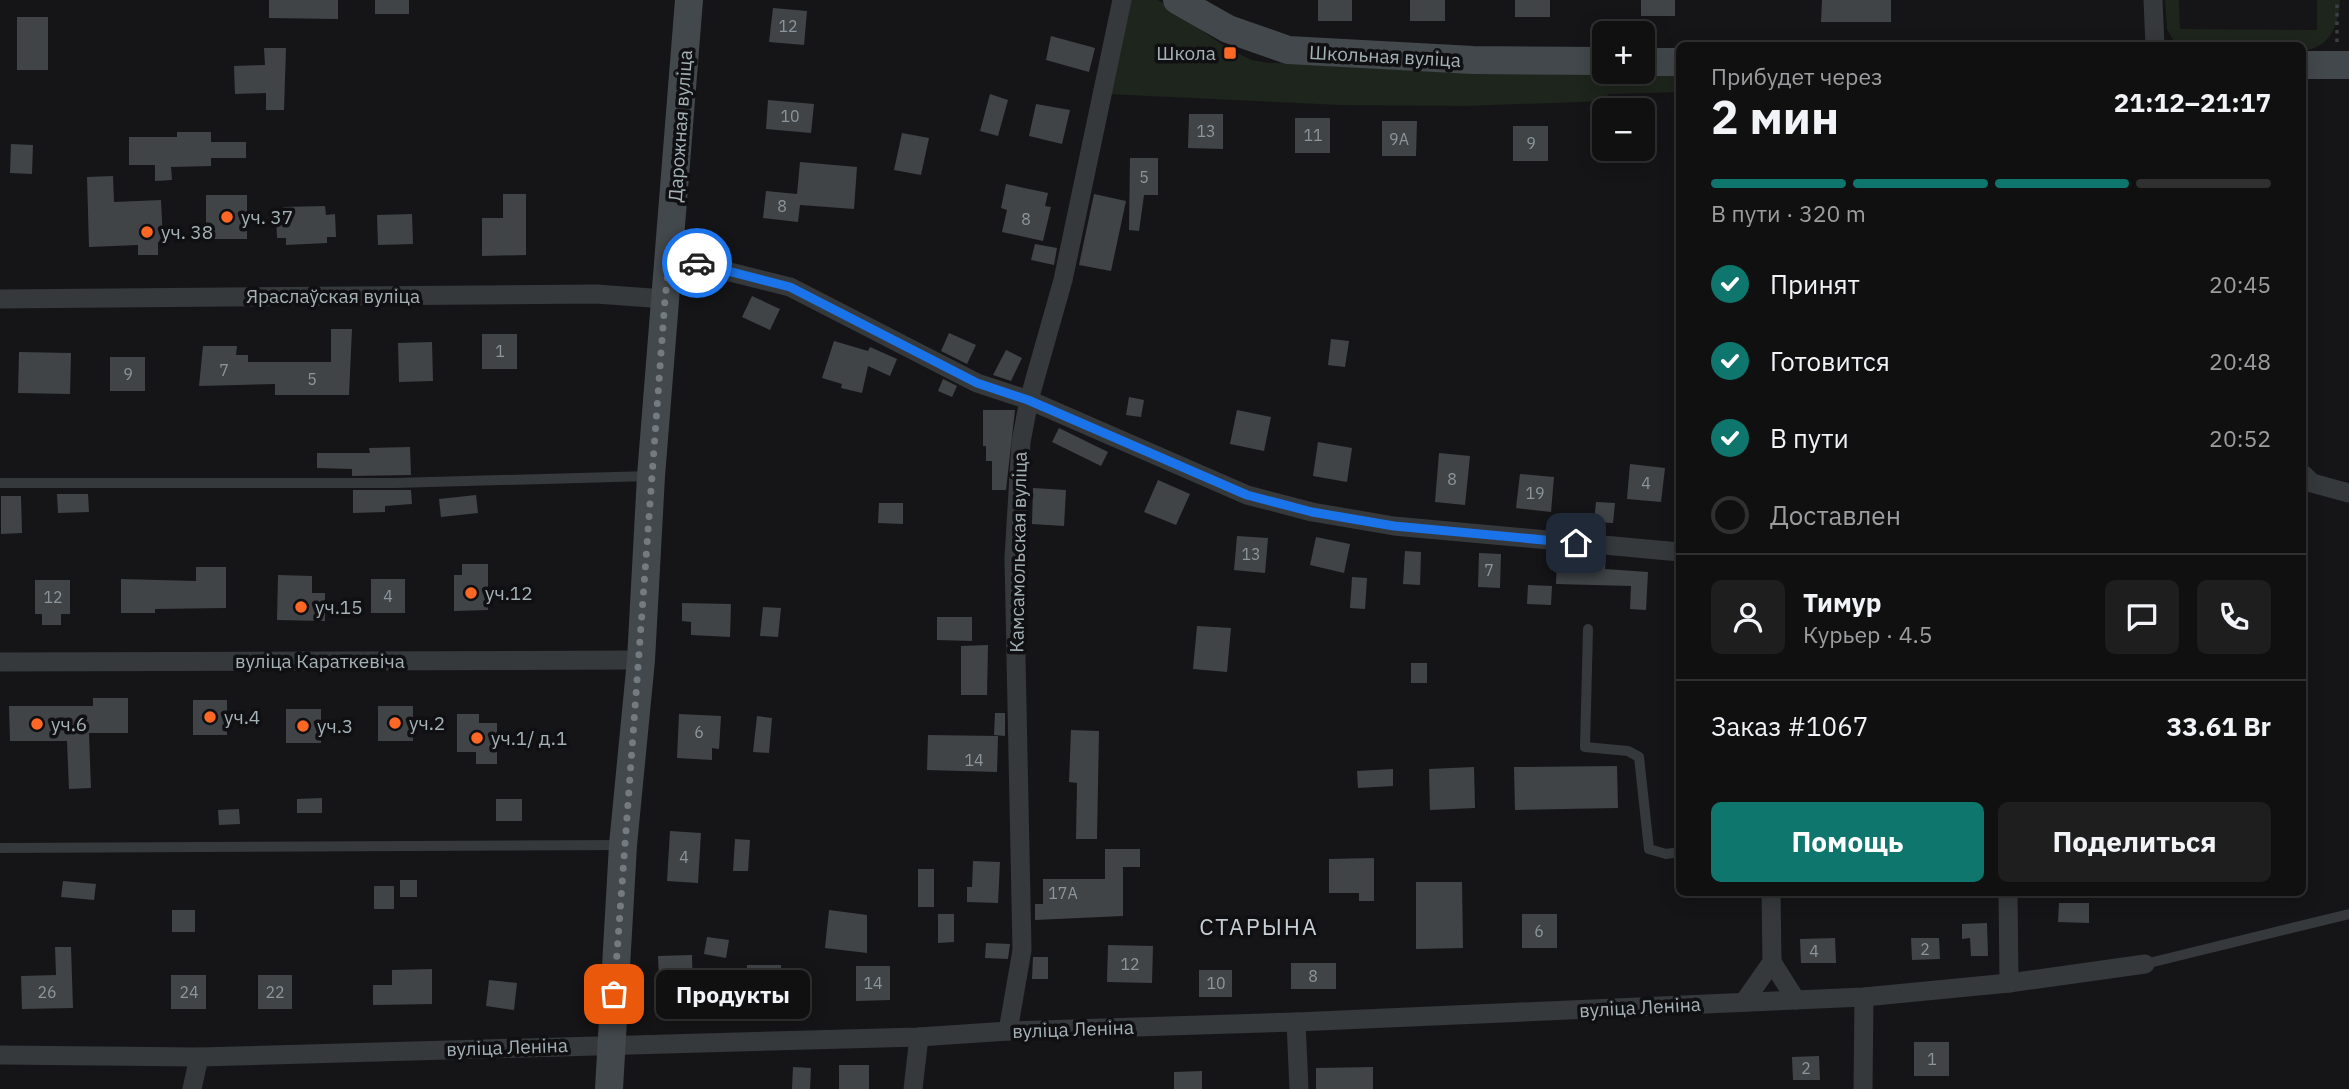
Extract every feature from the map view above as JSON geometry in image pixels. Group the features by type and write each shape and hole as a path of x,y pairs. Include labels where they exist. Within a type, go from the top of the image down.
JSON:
{"main road":[{"name":"Дарожная вуліца","path":"609,1089 623,845 641,660 651,476 689,0"},
{"name":"Школьная вуліца","path":"1177,0 1228,29 1288,50 1473,60 1592,61"},
{"path":"1655,61 1676,62"},
{"path":"2306,65 2343,65"}],"street":[{"name":"Камсамольская вуліца","path":"1008,1031 1022,950 1014,558 1021,442 1028,400 1063,280 1122,0"},
{"path":"2153,0 2155,42"},
{"path":"670,257 790,287 977,383 1028,400 1247,495 1312,512 1394,526 1676,552"},
{"name":"Яраслаўская вуліца","path":"0,299 582,294 665,299"},
{"path":"2306,477 2312,483 2349,493"},
{"name":"вуліца Караткевіча","path":"0,662 641,660"},
{"path":"1771,896 1772,962 1796,1000"},
{"path":"2008,896 2009,983"},
{"path":"1744,1002 1772,962"},
{"name":"вуліца Леніна","path":"0,1055 198,1057 611,1043 919,1037 1008,1031 1296,1022 1864,997 2009,983 2145,964"},
{"path":"1863,1089 1864,997"},
{"path":"1296,1022 1299,1089"},
{"path":"913,1089 919,1037"},
{"path":"192,1089 198,1057"}],"lane":[{"path":"0,483 395,483 651,476"},
{"path":"1588,629 1586,747 1628,751 1639,757 1649,849 1666,855 1676,853"},
{"path":"0,848 623,845"},
{"path":"2145,964 2349,915"}],"path":[{"path":"2337,0 2343,65"}],"shaded area":[{"path":"1128,0 1158,0 1227,48 1252,60 1268,63 1592,66 1592,84 1655,84 1655,70 1676,67 1676,92 1608,94 1607,98 1592,98 1592,102 1465,106 1341,105 1107,94"},
{"path":"2165,0 2179,0 2180,29 2317,30 2317,0 2340,0 2338,18 2331,34 2312,49 2306,50 2306,42 2174,42 2167,29"}],"building":[{"path":"269,0 338,0 338,19 269,18"},
{"path":"375,0 409,0 409,14 375,14"},
{"path":"1318,0 1352,0 1352,21 1318,21"},
{"path":"1410,0 1445,0 1445,21 1410,21"},
{"path":"1515,0 1550,0 1550,17 1515,17"},
{"path":"1641,0 1675,0 1675,16 1641,16"},
{"path":"1822,0 1891,0 1891,22 1821,22"},
{"path":"773,8 807,11 804,45 769,42"},
{"path":"17,17 48,17 48,70 17,70"},
{"path":"1051,36 1095,48 1089,72 1046,60"},
{"path":"264,48 286,48 284,110 266,110 266,93 235,94 234,66 265,65"},
{"path":"990,94 1008,100 998,136 980,131"},
{"path":"768,100 814,104 811,133 766,129"},
{"path":"1036,104 1070,110 1062,144 1029,136"},
{"path":"1189,114 1223,114 1223,149 1188,148"},
{"path":"1295,118 1330,118 1330,153 1295,153"},
{"path":"1382,121 1417,121 1416,156 1382,156"},
{"path":"1513,126 1548,126 1548,161 1513,161"},
{"path":"177,132 211,132 211,142 246,142 246,158 211,158 211,166 171,167 172,180 155,181 155,165 129,165 129,137 177,137"},
{"path":"902,133 929,138 921,175 894,170"},
{"path":"11,144 33,145 32,174 10,173"},
{"path":"1130,158 1158,158 1158,195 1144,195 1139,231 1129,230"},
{"path":"800,162 857,167 854,209 800,205 798,222 763,218 766,191 797,194"},
{"path":"113,176 114,202 161,200 163,242 158,242 158,255 138,255 138,245 89,247 87,177"},
{"path":"1006,184 1048,193 1045,206 1051,207 1043,241 1002,232 1007,210 1001,208"},
{"path":"503,194 526,194 526,255 482,256 482,218 503,218"},
{"path":"1094,194 1126,201 1111,271 1079,265"},
{"name":"уч. 37","path":"206,195 247,195 247,239 206,239"},
{"path":"325,206 326,215 335,214 336,237 327,237 327,243 286,245 286,238 277,238 276,213 284,213 283,207"},
{"path":"412,214 413,244 378,245 377,215"},
{"path":"1035,244 1057,248 1054,265 1031,260"},
{"path":"752,296 780,309 770,330 742,317"},
{"path":"331,329 352,329 349,395 275,395 275,384 199,386 203,346 237,346 236,355 248,355 248,362 331,362"},
{"path":"949,333 976,345 967,364 941,351"},
{"path":"482,334 517,334 517,369 482,369"},
{"path":"1331,339 1349,341 1345,367 1328,365"},
{"path":"834,341 868,351 870,347 897,359 890,376 868,366 862,393 841,388 842,384 822,378"},
{"path":"432,342 433,381 399,382 398,343"},
{"path":"1006,350 1022,358 1011,381 993,375"},
{"path":"19,352 71,353 70,394 18,393"},
{"path":"110,357 145,357 145,391 110,391"},
{"path":"943,379 957,386 952,397 938,391"},
{"path":"1129,397 1144,400 1141,417 1126,415"},
{"path":"983,410 1015,410 1006,490 992,490 992,461 986,461 986,446 983,446"},
{"path":"1237,410 1271,417 1264,451 1230,444"},
{"path":"1059,428 1108,452 1101,466 1052,442"},
{"path":"1318,442 1352,448 1347,482 1313,476"},
{"path":"410,447 411,475 352,476 352,469 317,468 317,453 370,453 369,448"},
{"path":"1439,453 1470,456 1465,505 1435,502"},
{"path":"1630,464 1665,468 1661,502 1627,499"},
{"path":"1520,474 1554,477 1551,512 1516,508"},
{"path":"1158,480 1190,494 1176,525 1144,512"},
{"path":"1033,488 1066,490 1064,526 1032,524"},
{"path":"353,490 411,490 412,504 385,506 385,512 353,513"},
{"path":"57,494 88,494 89,512 58,513"},
{"path":"476,495 478,513 441,517 439,499"},
{"path":"1,496 21,496 22,533 1,534"},
{"path":"1596,502 1615,503 1613,523 1594,522"},
{"path":"879,503 903,503 903,524 878,523"},
{"path":"1237,536 1268,538 1265,573 1234,570"},
{"path":"1316,537 1350,544 1344,573 1310,565"},
{"path":"1405,551 1421,552 1420,585 1403,584"},
{"path":"1479,553 1501,554 1500,588 1478,587"},
{"path":"1557,556 1606,558 1605,569 1648,572 1646,610 1630,609 1631,586 1556,584"},
{"name":"уч.12","path":"462,564 488,564 488,610 454,611 454,575 462,575"},
{"path":"196,567 226,567 226,608 155,609 155,613 121,613 121,579 196,581"},
{"name":"уч.15","path":"278,575 312,576 312,593 325,593 325,621 277,620"},
{"path":"1352,577 1367,578 1365,609 1350,608"},
{"path":"371,579 405,579 405,613 371,613"},
{"path":"35,580 70,580 70,614 61,614 61,625 42,625 42,614 35,614"},
{"path":"1528,585 1552,586 1551,605 1527,604"},
{"path":"682,603 731,604 730,637 691,635 691,622 682,621"},
{"path":"763,607 781,608 778,637 760,636"},
{"path":"937,617 972,617 972,641 937,640"},
{"path":"1197,626 1231,628 1227,672 1193,669"},
{"path":"988,645 987,695 961,695 961,646"},
{"path":"1411,663 1427,663 1427,683 1411,683"},
{"path":"93,698 128,698 128,733 89,733 91,788 69,789 67,741 10,741 9,706 93,706"},
{"name":"уч.4","path":"193,700 227,700 227,735 193,735"},
{"name":"уч.2","path":"378,706 413,706 413,741 378,741"},
{"name":"уч.3","path":"286,709 321,709 321,743 286,743"},
{"path":"995,713 1005,713 1005,736 994,735"},
{"name":"уч.1/ д.1","path":"457,714 479,714 479,723 497,723 497,764 476,764 476,752 457,752"},
{"path":"679,714 721,716 719,749 712,748 712,760 677,758"},
{"path":"757,716 772,718 769,753 753,752"},
{"path":"1071,730 1099,731 1097,839 1076,839 1077,783 1069,782"},
{"path":"928,735 998,736 997,772 927,770"},
{"path":"1617,766 1618,808 1515,810 1514,767"},
{"path":"1474,767 1475,808 1430,810 1429,769"},
{"path":"1393,769 1393,786 1358,788 1357,771"},
{"path":"322,798 322,813 297,813 297,799"},
{"path":"496,799 522,799 522,821 496,821"},
{"path":"239,809 240,824 219,825 218,810"},
{"path":"670,831 701,833 698,883 667,881"},
{"path":"735,839 750,840 748,871 733,871"},
{"path":"1105,849 1140,849 1140,867 1123,867 1123,916 1035,920 1035,904 1043,904 1043,879 1105,879"},
{"path":"1374,858 1374,901 1359,901 1359,893 1329,893 1329,859"},
{"path":"973,861 1000,862 998,903 967,902 967,887 972,887"},
{"path":"918,869 934,869 934,907 918,907"},
{"path":"400,880 417,880 417,897 400,897"},
{"path":"63,881 96,884 94,900 61,897"},
{"path":"1416,882 1462,882 1463,948 1416,949"},
{"path":"374,886 394,886 394,909 374,909"},
{"path":"2059,903 2089,903 2089,923 2058,922"},
{"path":"172,910 195,910 195,932 172,932"},
{"path":"829,910 867,915 867,953 825,948"},
{"path":"938,914 954,914 954,942 938,943"},
{"path":"1522,914 1557,914 1557,948 1522,948"},
{"path":"1987,923 1988,956 1971,956 1970,938 1962,939 1962,924"},
{"path":"707,937 729,940 726,958 704,954"},
{"path":"1835,938 1836,963 1801,963 1800,939"},
{"path":"1911,938 1939,938 1940,959 1912,960"},
{"path":"986,943 1010,944 1008,959 985,958"},
{"path":"1108,945 1153,946 1152,983 1107,982"},
{"path":"55,947 71,947 73,1008 22,1009 21,976 56,975"},
{"path":"692,955 693,998 660,999 658,956"},
{"path":"1033,957 1048,957 1048,979 1032,979"},
{"path":"1291,963 1336,963 1336,989 1291,989"},
{"path":"747,965 781,965 781,999 747,999"},
{"path":"856,966 890,966 890,1000 856,1001"},
{"path":"432,969 432,1004 373,1005 373,985 392,985 392,970"},
{"path":"1199,970 1232,970 1232,997 1199,997"},
{"path":"171,975 206,975 206,1009 171,1009"},
{"path":"258,975 292,975 292,1009 258,1009"},
{"path":"489,980 517,983 514,1010 486,1006"},
{"path":"1914,1042 1949,1042 1949,1076 1914,1076"},
{"path":"1819,1056 1820,1080 1793,1080 1792,1057"},
{"path":"839,1065 869,1065 869,1089 839,1089"},
{"path":"793,1067 811,1068 810,1089 792,1089"},
{"path":"1373,1067 1373,1089 1316,1089 1316,1068"},
{"path":"1202,1071 1202,1089 1174,1089 1174,1072"}],"way so far":[{"path":"614,994 623,845 641,660 651,476 665,299 670,257 697,263"}],"place":[{"name":"Школа","path":"1230,53"},
{"name":"уч. 37","path":"227,217"},
{"name":"уч. 38","path":"147,232"},
{"name":"уч.12","path":"471,593"},
{"name":"уч.15","path":"301,607"},
{"name":"уч.4","path":"210,717"},
{"name":"уч.2","path":"395,723"},
{"name":"уч.6","path":"37,724"},
{"name":"уч.3","path":"303,726"},
{"name":"уч.1/ д.1","path":"477,738"},
{"name":"Продукты","path":"614,994"}],"district":[{"name":"СТАРЫНА","path":"1259,926"}],"route":[{"path":"697,263 790,287 977,383 1028,400 1247,495 1312,512 1394,526 1576,543"}]}
